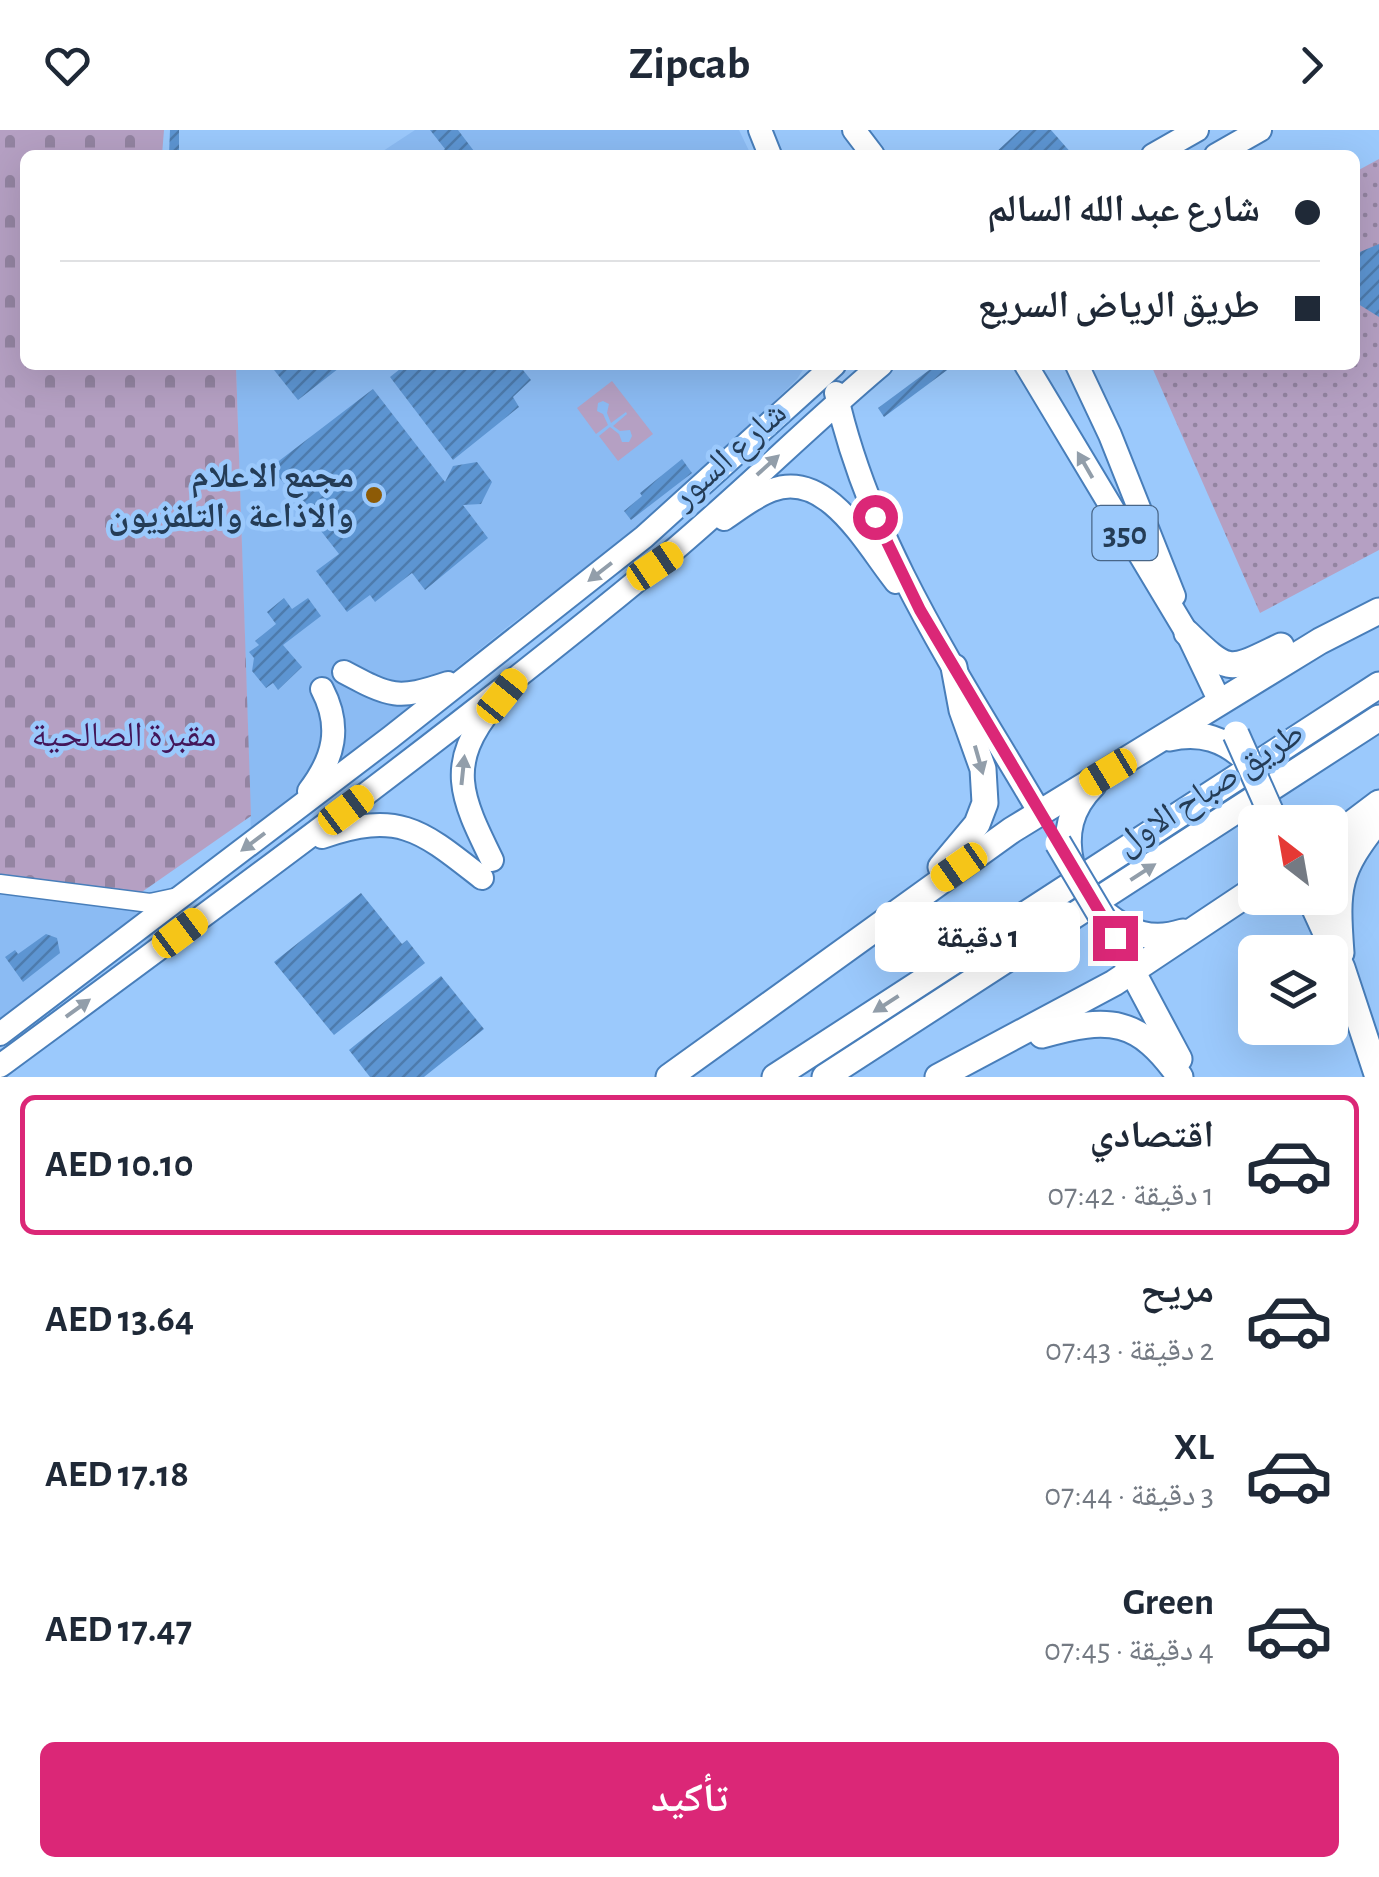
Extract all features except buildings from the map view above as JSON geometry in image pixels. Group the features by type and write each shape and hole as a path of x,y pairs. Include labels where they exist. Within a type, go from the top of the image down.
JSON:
{"highway":[{"path":"670,1077 909,902 1040,812 1320,641 1379,610"},
{"path":"1181,624 1214,660 1231,666 1247,664 1286,644 1320,641"},
{"path":"909,902 977,824 985,803 983,769 962,710 954,666"},
{"name":"طريق صباح الاول","path":"775,1077 1379,685"},
{"name":"350","path":"1220,702 1232,739"},
{"name":"طريق صباح الاول","path":"825,1077 1379,718"},
{"path":"1142,750 1185,734 1232,739 1248,761 1266,805"},
{"path":"1065,848 1076,806 1108,772"},
{"path":"1348,826 1379,803"},
{"path":"1040,812 1065,848 1096,907 1118,933 1132,972 1188,1077"},
{"path":"1339,935 1342,872 1352,852 1379,819"},
{"path":"1232,904 1238,897"},
{"path":"938,1077 1132,972 1238,900"},
{"path":"1118,933 1168,937 1197,928"},
{"path":"1348,986 1378,1077"},
{"path":"999,1047 1068,1027 1109,1022 1154,1045 1180,1077"},
{"path":"679,1077 726,1038"}],"main road":[{"path":"854,130 869,150"},
{"path":"1225,150 1260,130"},
{"path":"1161,150 1187,134"},
{"name":"شارع السور","path":"0,1034 294,811 644,537 827,370"},
{"path":"832,370 848,446 875,517 920,610 1040,812"},
{"name":"شارع السور","path":"0,1066 519,676 655,566 876,370"},
{"name":"350","path":"1029,370 1181,624 1220,702"},
{"path":"1079,370 1171,582 1181,624"},
{"path":"1087,370 1097,406"},
{"path":"655,566 762,495 781,487 800,487 820,493 836,507 920,610"},
{"path":"344,672 380,691 401,695 466,677"},
{"path":"300,844 359,824 400,825 487,869 462,793 463,761 470,738 519,676"},
{"path":"294,811 320,777 332,751 334,719 322,689"}],"street":[{"path":"0,884 150,904 183,896"}],"shaded area":[{"path":"415,130 739,130 749,150 385,150"},
{"path":"236,370 803,370 747,429 611,549 506,628 251,834"},
{"path":"0,881 165,896 0,1020"}],"green space":[{"name":"مقبرة الصالحية","path":"0,130 164,130 162,150 20,150 20,370 236,370 251,816 139,894 0,881"},
{"path":"1379,159 1379,550 1260,613 1153,370 1360,370 1360,169"},
{"path":"612,381 653,434 618,461 599,436 610,427 622,442 629,442 630,430 620,431 613,426 626,412 611,423 609,404 598,403 597,411 608,425 596,434 577,408"}],"place":[{"name":"مجمع الاعلام والاذاعة والتلفزيون","path":"374,495"}],"route":[{"path":"875,517 920,610 1115,938"}]}
